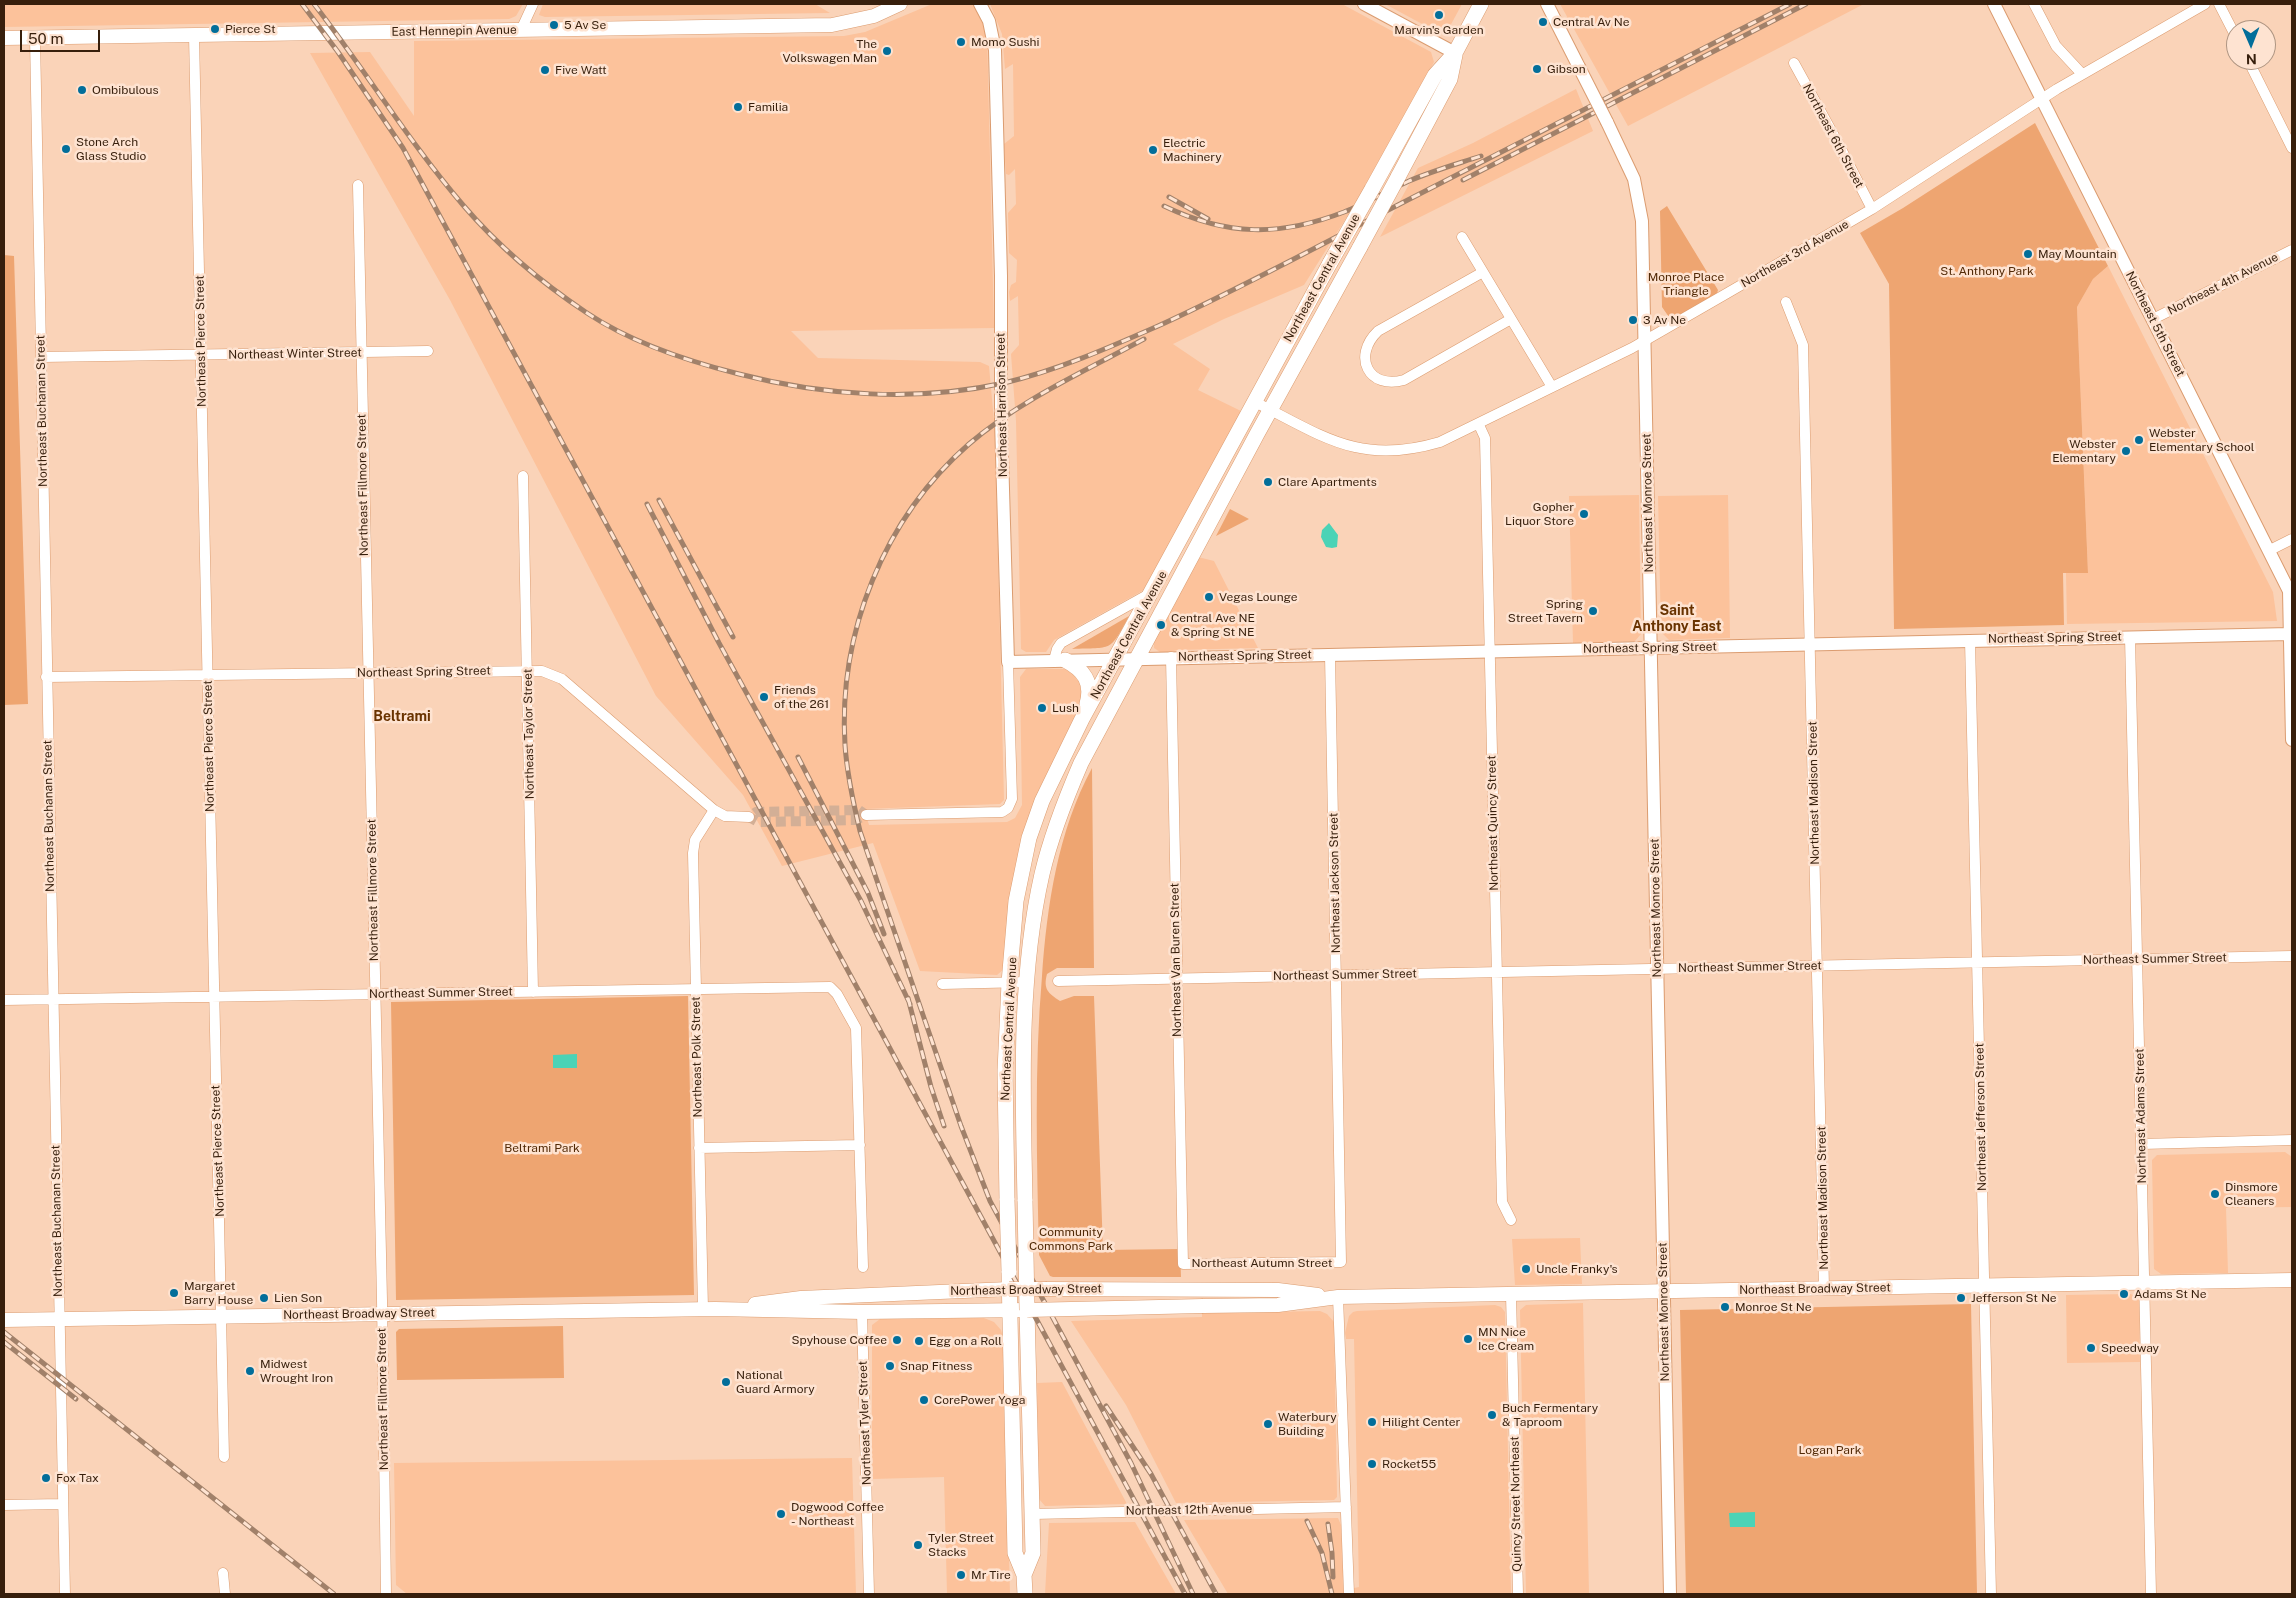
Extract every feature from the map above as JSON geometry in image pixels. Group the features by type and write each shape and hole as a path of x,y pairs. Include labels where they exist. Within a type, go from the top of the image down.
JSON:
{"main road":[{"name":"East Hennepin Avenue","path":"4,38 832,25 874,16 900,4"},
{"name":"Northeast Central Avenue","path":"1025,1594 1024,1575 1015,1553 1005,1071 1009,983 1016,902 1029,838 1053,774 1253,401 1435,75 1455,53 1482,4"},
{"name":"Northeast Central Avenue","path":"1024,1575 1033,1553 1033,1488 1026,1289 1023,1071 1027,982 1036,902 1055,827 1081,764 1450,79 1455,53"},
{"path":"1059,660 1076,666 1089,682 1089,697 1082,719"},
{"name":"Northeast Broadway Street","path":"4,1320 709,1309 862,1312 1027,1310 1278,1305 1338,1297 2292,1280"},
{"name":"Northeast Broadway Street","path":"709,1309 801,1298 1009,1289 1278,1290 1338,1297"}],"street":[{"path":"521,30 533,4"},
{"name":"Northeast Harrison Street","path":"866,815 1002,812 1008,808 1012,799 1001,420 1001,276 995,50 989,21 980,4"},
{"path":"1364,4 1455,53"},
{"name":"Northeast Monroe Street","path":"1547,4 1634,179 1642,221 1670,1594"},
{"name":"Northeast 5th Street","path":"1994,4 2290,591 2291,634"},
{"path":"2034,4 2056,46 2082,74"},
{"name":"Northeast 3rd Avenue","path":"1253,401 1336,442 1371,451 1388,452 1421,448 1440,442 1645,340 1872,209 2041,99 2205,4"},
{"path":"2220,4 2228,20"},
{"name":"Northeast Pierce Street","path":"194,35 224,1457"},
{"name":"Northeast Buchanan Street","path":"34,38 42,357 46,677 65,1594"},
{"name":"Northeast 6th Street","path":"1794,63 1872,209"},
{"path":"2253,70 2292,148"},
{"name":"Northeast Fillmore Street","path":"358,185 360,352 382,1313 386,1594"},
{"path":"1462,237 1552,387"},
{"name":"Northeast 4th Avenue","path":"2153,319 2292,250"},
{"path":"1483,272 1378,331 1369,340 1365,350 1369,372 1379,380 1395,382 1404,380 1511,319"},
{"name":"Northeast Madison Street","path":"1786,302 1803,345 1824,1288"},
{"name":"Northeast Winter Street","path":"42,357 428,352"},
{"name":"Northeast Quincy Street","path":"1479,424 1485,438 1502,1202 1511,1220"},
{"name":"Northeast Taylor Street","path":"523,476 533,992"},
{"path":"2270,550 2292,539"},
{"path":"1059,660 1057,648 1061,643 1152,592"},
{"path":"2291,634 2292,740"},
{"name":"Northeast Spring Street","path":"1008,662 1115,658 2291,634"},
{"name":"Northeast Adams Street","path":"2130,637 2139,959 2145,1334 2152,1594"},
{"name":"Northeast Jefferson Street","path":"1970,640 1991,1594"},
{"name":"Northeast Jackson Street","path":"1330,654 1341,1262"},
{"name":"Northeast Van Buren Street","path":"1171,657 1183,1264"},
{"name":"Northeast Spring Street","path":"46,677 368,672 547,672 562,679 714,810 725,816 749,817"},
{"name":"Northeast Polk Street","path":"709,1309 699,1148 692,853 695,840 714,810"},
{"name":"Northeast Summer Street","path":"1058,981 2292,956"},
{"path":"942,984 1027,982"},
{"name":"Northeast Summer Street","path":"4,1000 830,986 837,994 856,1028 860,1146"},
{"path":"2142,1144 2292,1140"},
{"path":"699,1148 860,1146 863,1267"},
{"name":"Northeast Autumn Street","path":"1183,1264 1341,1262"},
{"name":"Quincy Street Northeast","path":"1511,1294 1518,1594"},
{"path":"1338,1297 1349,1594"},
{"name":"Northeast Tyler Street","path":"862,1312 869,1594"},
{"path":"4,1505 62,1504"},
{"name":"Northeast 12th Avenue","path":"1033,1514 1346,1507"},
{"path":"223,1573 224,1594"}],"shaded area":[{"path":"4,4 523,4 516,16 509,19 4,27"},
{"path":"543,4 815,4 830,13 545,17 539,15"},
{"path":"932,4 973,4 987,31 994,328 791,331 818,358 980,362 989,366 995,432 1004,800 1000,804 864,809 869,825 1007,822 1015,818 1022,805 1020,677 1026,669 1069,669 1078,673 1085,698 1043,783 1004,969 997,975 920,971 873,843 782,866 743,795 656,696 450,300 310,53 370,52 414,116 414,41 844,36 865,32"},
{"path":"990,4 1342,4 1431,52 1434,62 1360,196 1304,285 1224,319 1173,344 1210,369 1198,390 1241,411 1151,586 1054,640 1046,652 1026,652 1021,649 1016,421 1011,354 1019,345 1018,296 1010,301 1009,292 1011,285 1016,282 1017,260 1009,253 1008,213 1016,204 1015,169 1009,175 1006,174 1004,144 1014,136 1013,64 1005,69 1002,34"},
{"path":"1385,4 1462,4 1448,30 1439,33"},
{"path":"1560,4 1864,4 1628,126"},
{"path":"1576,89 1593,131 1380,237 1418,168 1473,143"},
{"name":"Webster Elementary School","path":"2108,266 2273,592 2277,621 2067,624 2066,573 2088,572 2077,307 2093,279"},
{"path":"1639,495 1641,634 1635,641 1573,643 1569,496"},
{"path":"1728,495 1730,638 1669,640 1661,632 1658,496"},
{"path":"1198,557 1214,561 1258,648 1177,650 1166,653 1154,648 1154,641"},
{"path":"2285,1152 2292,1157 2292,1207 2226,1208 2228,1273 2161,1274 2154,1269 2152,1160 2157,1155"},
{"path":"1580,1238 1582,1284 1515,1285 1512,1239"},
{"path":"2131,1294 2139,1300 2140,1362 2067,1363 2066,1295"},
{"path":"1583,1303 1589,1594 1526,1594 1520,1310 1526,1305"},
{"path":"1495,1305 1501,1307 1505,1312 1511,1594 1354,1594 1354,1588 1359,1587 1354,1339 1346,1339 1345,1333 1349,1316 1357,1311"},
{"path":"1320,1311 1327,1314 1334,1322 1337,1497 1334,1500 1176,1503 1126,1405 1071,1321 1202,1317 1202,1313"},
{"path":"984,1318 994,1322 1001,1330 1003,1337 1010,1594 947,1594 944,1477 872,1479 872,1325 880,1319"},
{"path":"1062,1382 1127,1504 1045,1506 1039,1499 1037,1383"},
{"path":"852,1458 856,1594 407,1594 396,1585 394,1463"},
{"path":"1338,1518 1341,1525 1344,1594 1228,1594 1184,1520"},
{"path":"1135,1522 1176,1594 1045,1594 1049,1523"}],"green space":[{"name":"St. Anthony Park","path":"2035,123 2108,266 2093,279 2077,307 2088,573 2063,573 2064,625 1894,629 1889,284 1860,233 1903,208"},
{"name":"Monroe Place Triangle","path":"1667,206 1718,290 1716,296 1671,320 1662,307 1660,211"},
{"path":"4,255 14,256 28,704 4,705"},
{"path":"1230,509 1249,519 1216,536"},
{"path":"1129,616 1113,642 1108,646 1072,649"},
{"name":"Community Commons Park","path":"1092,768 1094,968 1057,968 1047,974 1046,987 1060,1001 1074,996 1094,996 1103,1250 1180,1249 1181,1277 1053,1277 1050,1276 1039,1255 1037,1081 1039,1011 1044,949 1056,869 1071,817 1080,792"},
{"name":"Beltrami Park","path":"688,996 694,1295 396,1300 391,1002"},
{"name":"Logan Park","path":"1971,1304 1977,1594 1686,1594 1680,1310"},
{"path":"563,1326 564,1378 397,1380 396,1332 399,1329"}],"water":[{"path":"1329,523 1338,535 1337,547 1326,547 1321,537 1322,530"},
{"path":"577,1054 577,1068 553,1068 553,1055"},
{"path":"1755,1512 1755,1527 1730,1527 1729,1513"}],"tunnel":[{"path":"859,810 866,815 856,820 758,822 749,817 756,812 859,810"}],"railway":[{"path":"302,4 338,52 403,148 1185,1594"},
{"path":"314,4 424,156 463,205 521,263 587,313 604,324 641,342 700,363 739,374 804,387 837,392 871,394 938,393 1004,383 1044,372 1082,358 1158,326 1248,282 1790,4"},
{"path":"1463,180 1806,4"},
{"path":"1164,206 1187,216 1232,228 1253,230 1297,226 1344,212 1418,177 1481,156"},
{"path":"1169,197 1208,219"},
{"path":"1144,339 1031,400 989,428 969,444 939,474 913,506 891,542 872,580 859,620 849,661 845,703 845,745 847,767 860,831 961,1126 990,1201 1131,1463 1193,1594"},
{"path":"659,500 733,637"},
{"path":"647,504 719,643 861,901 910,1004"},
{"path":"798,757 868,893 884,934"},
{"path":"908,998 931,1087 944,1126"},
{"path":"4,1332 334,1594"},
{"path":"4,1342 76,1399"},
{"path":"1106,1406 1151,1474 1216,1594"},
{"path":"1307,1521 1322,1553 1332,1594"},
{"path":"1328,1524 1333,1577"}],"place":[{"name":"Marvin's Garden","path":"1439,15"},
{"name":"Central Av Ne","path":"1543,22"},
{"name":"5 Av Se","path":"554,25"},
{"name":"Pierce St","path":"215,29"},
{"name":"Momo Sushi","path":"961,42"},
{"name":"The Volkswagen Man","path":"887,51"},
{"name":"Gibson","path":"1537,69"},
{"name":"Five Watt","path":"545,70"},
{"name":"Ombibulous","path":"82,90"},
{"name":"Familia","path":"738,107"},
{"name":"Stone Arch Glass Studio","path":"66,149"},
{"name":"Electric Machinery","path":"1153,150"},
{"name":"May Mountain","path":"2028,254"},
{"name":"3 Av Ne","path":"1633,320"},
{"name":"Webster Elementary School","path":"2139,440"},
{"name":"Webster Elementary","path":"2126,451"},
{"name":"Clare Apartments","path":"1268,482"},
{"name":"Gopher Liquor Store","path":"1584,514"},
{"name":"Vegas Lounge","path":"1209,597"},
{"name":"Spring Street Tavern","path":"1593,611"},
{"name":"Central Ave NE & Spring St NE","path":"1161,625"},
{"name":"Friends of the 261","path":"764,697"},
{"name":"Lush","path":"1042,708"},
{"name":"Dinsmore Cleaners","path":"2215,1194"},
{"name":"Uncle Franky's","path":"1526,1269"},
{"name":"Margaret Barry House","path":"174,1293"},
{"name":"Adams St Ne","path":"2124,1294"},
{"name":"Lien Son","path":"264,1298"},
{"name":"Jefferson St Ne","path":"1961,1298"},
{"name":"Monroe St Ne","path":"1725,1307"},
{"name":"MN Nice Ice Cream","path":"1468,1339"},
{"name":"Spyhouse Coffee","path":"897,1340"},
{"name":"Egg on a Roll","path":"919,1341"},
{"name":"Speedway","path":"2091,1348"},
{"name":"Snap Fitness","path":"890,1366"},
{"name":"Midwest Wrought Iron","path":"250,1371"},
{"name":"National Guard Armory","path":"726,1382"},
{"name":"CorePower Yoga","path":"924,1400"},
{"name":"Buch Fermentary & Taproom","path":"1492,1415"},
{"name":"Hilight Center","path":"1372,1422"},
{"name":"Waterbury Building","path":"1268,1424"},
{"name":"Rocket55","path":"1372,1464"},
{"name":"Fox Tax","path":"46,1478"},
{"name":"Dogwood Coffee - Northeast","path":"781,1514"},
{"name":"Tyler Street Stacks","path":"918,1545"},
{"name":"Mr Tire","path":"961,1575"}],"district":[{"name":"Saint Anthony East","path":"1677,620"},
{"name":"Beltrami","path":"402,717"}]}
